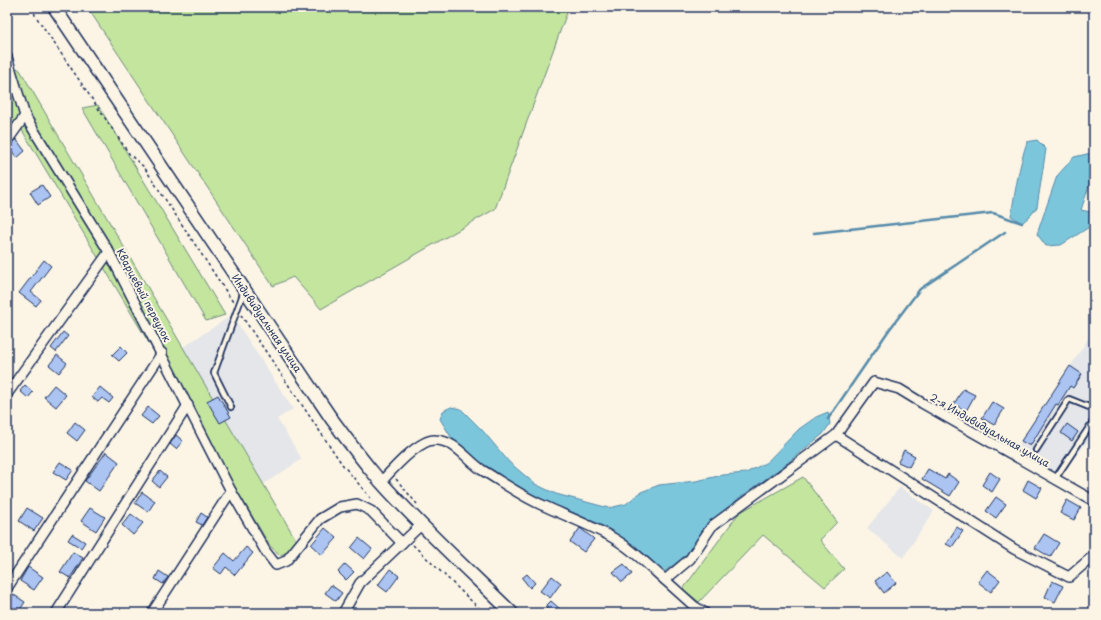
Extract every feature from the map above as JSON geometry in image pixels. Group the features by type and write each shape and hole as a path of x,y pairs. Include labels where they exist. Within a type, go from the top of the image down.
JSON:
{"main road":[{"name":"Индивидуальная улица","path":"54,7 331,418 359,457 422,524 512,613"}],"street":[{"name":"Кварцевый переулок","path":"7,57 25,116 109,252 162,353 231,491 266,552 276,565 286,561 320,519 340,507 357,504 371,511 404,541"},
{"path":"7,141 25,116"},
{"path":"7,394 109,252"},
{"path":"7,588 162,353"},
{"name":"2-я Индивидуальная улица","path":"836,435 874,382 899,388 922,403 1094,501"},
{"path":"56,613 188,405"},
{"path":"665,580 690,559 712,526 836,435 1014,548 1069,577 1093,558"},
{"path":"381,482 416,448 433,439 444,441 460,451 477,467 521,494 541,505 609,535 631,550 694,606 705,613"},
{"path":"152,613 231,491"},
{"path":"343,613 360,583 422,524"}],"lane":[{"path":"231,407 214,373 244,289"},
{"path":"1036,450 1069,399 1094,409"},
{"path":"1055,479 1094,420"}],"path":[{"path":"33,7 35,15 91,98 130,155 144,167 237,309 342,464 372,501"},
{"path":"404,541 484,613"}],"shaded area":[{"path":"232,315 293,409 277,419 302,459 258,488 171,355"},
{"path":"1094,330 1094,433 1059,477 1018,446"},
{"path":"900,487 934,511 903,558 867,528"}],"green space":[{"path":"87,7 569,7 495,209 321,309 293,277 273,286"},
{"path":"11,64 20,70 295,538 295,545 289,552 280,555 270,546 16,120 7,131 7,65"},
{"path":"98,105 225,315 206,321 82,108"},
{"path":"803,477 837,522 820,540 844,569 825,587 763,535 699,602 683,589 739,513"}],"water":[{"path":"1037,140 1046,149 1037,207 1022,223 1011,216 1016,188 1027,142"},
{"path":"1091,153 1094,171 1081,210 1090,212 1094,199 1094,224 1061,245 1046,246 1037,234 1057,176 1074,157"},
{"path":"451,407 461,409 483,431 509,462 535,484 556,494 609,508 626,504 641,492 659,485 746,473 767,462 799,429 816,417 828,412 830,424 823,434 786,464 737,500 711,522 685,556 664,572 650,563 636,546 615,534 529,494 490,470 454,442 440,419 443,411"}],"building":[{"path":"16,139 25,151 17,158 9,147"},
{"path":"42,185 50,197 38,205 30,192"},
{"path":"44,260 51,266 31,292 41,300 36,306 19,293"},
{"path":"63,332 68,336 56,352 51,348"},
{"path":"121,346 127,353 119,361 112,355"},
{"path":"57,355 67,363 59,373 49,365"},
{"path":"1070,366 1082,374 1073,388 1070,386 1058,405 1056,404 1030,446 1021,441"},
{"path":"25,385 33,392 28,398 20,391"},
{"path":"54,385 66,395 56,407 44,397"},
{"path":"100,387 113,398 109,403 102,398 98,402 92,397"},
{"path":"963,389 975,395 966,411 954,404"},
{"path":"218,395 231,417 220,423 207,401"},
{"path":"992,402 1004,409 994,425 982,418"},
{"path":"148,407 159,416 152,424 141,416"},
{"path":"75,422 85,430 77,441 67,433"},
{"path":"1067,424 1078,432 1072,441 1061,433"},
{"path":"176,435 183,441 176,449 170,444"},
{"path":"904,450 915,456 909,467 898,462"},
{"path":"106,452 119,462 99,491 85,481"},
{"path":"60,462 73,470 66,480 53,472"},
{"path":"928,469 945,479 948,474 959,482 950,496 922,479"},
{"path":"160,471 167,477 159,487 152,481"},
{"path":"990,472 1000,479 992,492 982,485"},
{"path":"1028,480 1042,488 1036,498 1023,490"},
{"path":"142,492 155,501 148,512 135,503"},
{"path":"996,497 1006,504 996,518 986,511"},
{"path":"1067,500 1081,508 1074,520 1060,513"},
{"path":"27,508 43,518 34,531 19,521"},
{"path":"90,508 105,517 96,531 81,521"},
{"path":"201,513 207,517 202,525 196,522"},
{"path":"131,514 143,523 133,535 122,525"},
{"path":"957,527 963,531 952,547 946,544"},
{"path":"325,528 337,538 322,555 311,545"},
{"path":"580,528 594,539 584,552 570,542"},
{"path":"72,534 85,542 81,548 68,540"},
{"path":"1044,534 1059,543 1050,557 1035,548"},
{"path":"359,538 372,549 364,559 351,548"},
{"path":"246,547 253,553 235,575 226,567 221,574 213,568 225,553 234,561"},
{"path":"73,552 83,558 70,578 60,572"},
{"path":"345,564 354,572 346,580 338,572"},
{"path":"624,564 632,574 622,582 613,572"},
{"path":"28,567 43,577 34,590 20,581"},
{"path":"390,569 399,576 387,592 378,585"},
{"path":"987,570 1000,580 991,592 978,582"},
{"path":"159,571 168,577 163,584 155,579"},
{"path":"887,572 896,583 884,593 875,581"},
{"path":"527,574 535,583 530,588 522,578"},
{"path":"552,576 561,583 550,598 540,591"},
{"path":"1052,581 1063,586 1055,602 1045,597"},
{"path":"331,585 342,593 336,601 325,593"},
{"path":"11,593 25,602 18,613 12,613 7,610 7,599"},
{"path":"551,601 560,609 556,613 551,613 545,607"}],"waterway":[{"path":"814,233 993,213 1022,223"},
{"path":"828,419 889,330 920,289 1005,232"}]}
